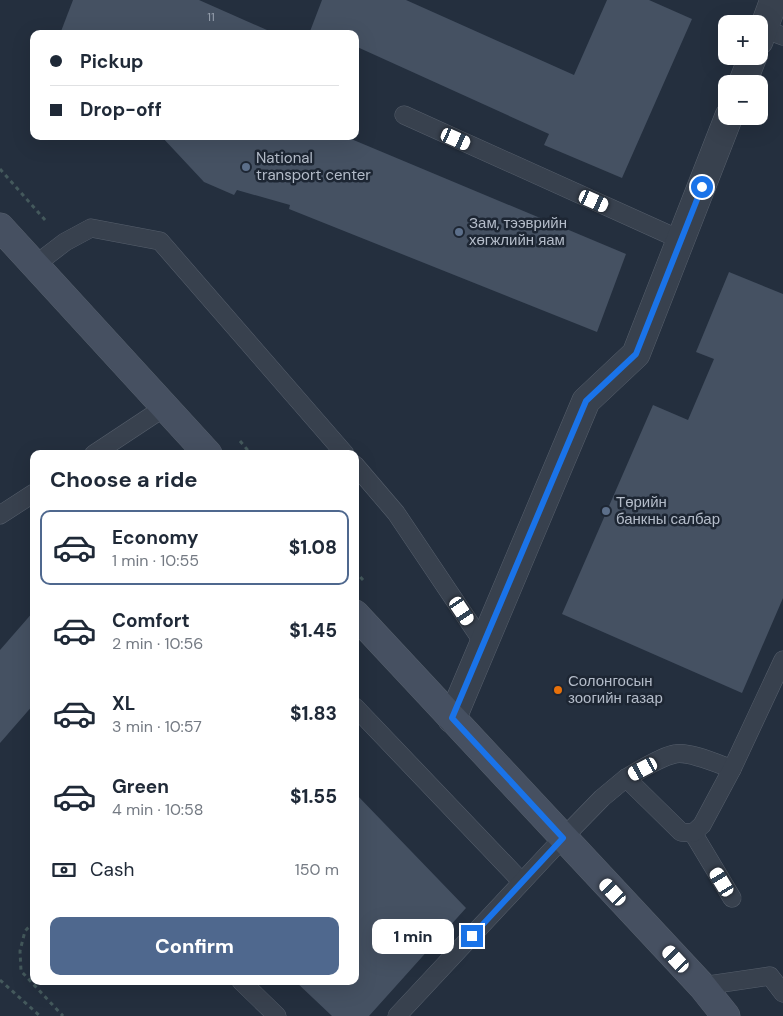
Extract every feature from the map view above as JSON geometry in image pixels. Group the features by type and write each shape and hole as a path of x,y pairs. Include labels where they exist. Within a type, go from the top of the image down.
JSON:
{"street":[{"path":"768,36 774,0"},
{"path":"452,718 586,401 636,354 726,125"},
{"path":"0,227 204,450"},
{"path":"359,618 702,986 726,1016"}],"lane":[{"path":"404,115 681,240"},
{"path":"35,264 65,242 91,228 160,241 342,450"},
{"path":"100,450 166,408"},
{"path":"359,470 396,513 484,644"},
{"path":"0,514 30,495"},
{"path":"626,778 681,832 692,833 702,825 732,769 783,660"},
{"path":"359,711 522,882"},
{"path":"398,1016 563,838 602,798 626,778 676,754 690,755 732,769"},
{"path":"692,833 732,898"},
{"path":"702,986 770,976 783,993"},
{"path":"245,985 277,1016"}],"path":[{"path":"30,926 25,931 20,951 21,972 30,981"},
{"path":"0,980 40,1016"},
{"path":"33,985 63,1016"}],"building":[{"path":"73,0 199,0 267,30 62,30"},
{"path":"322,0 406,0 574,75 607,0 649,0 692,19 622,178 544,145 549,134 359,48 359,30 311,30"},
{"name":"Зам, тээврийн хөгжлийн яам","path":"165,140 354,140 626,254 597,332 289,209 290,205 237,190 234,195 204,182"},
{"path":"729,272 783,294 783,598 742,693 562,614 653,405 688,420 714,359 696,352"},
{"path":"30,616 30,709 0,743 0,650"},
{"path":"359,797 466,908 369,1016 332,1016 299,985 359,985"}],"place":[{"name":"National transport center","path":"246,167"},
{"name":"Зам, тээврийн хөгжлийн яам","path":"459,232"},
{"name":"Төрийн банкны салбар","path":"606,511"},
{"name":"Солонгосын зоогийн газар","path":"558,690"}],"route":[{"path":"472,936 563,838 452,718 586,401 636,354 702,187"}]}
